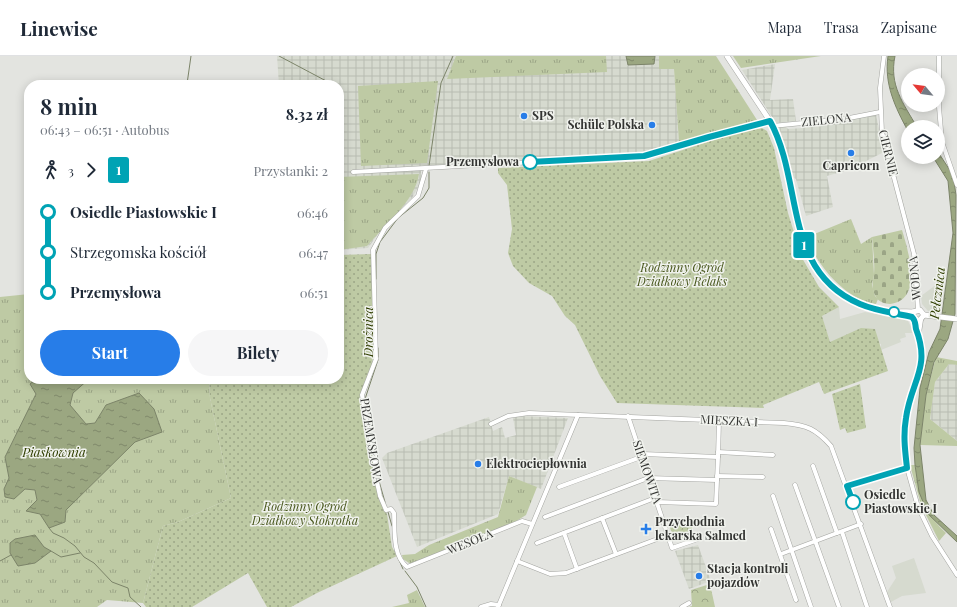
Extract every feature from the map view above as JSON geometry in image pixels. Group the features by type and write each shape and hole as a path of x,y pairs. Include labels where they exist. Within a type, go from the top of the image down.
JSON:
{"main road":[{"path":"727,56 771,123 783,155 804,244 816,268 832,287 852,301 872,309 915,315 922,318 935,317 956,319"},
{"path":"915,315 922,311 922,318"}],"street":[{"name":"CIERNIE","path":"884,56 880,88 882,132 912,247"},
{"path":"939,56 938,107 942,142 957,185"},
{"name":"ZIELONA","path":"771,123 844,119 880,112"},
{"path":"353,172 644,156 709,137 771,123"},
{"name":"PRZEMYSŁOWA","path":"407,567 401,560 396,548 394,513 391,509 386,510 380,496 375,473 375,456 367,426 362,395 376,359 373,250 385,228 418,196 426,169"},
{"name":"WODNA","path":"912,247 915,315 919,333"},
{"path":"922,318 919,333 922,347 922,365 907,410 903,435 907,468 918,507 932,536 957,575"},
{"name":"MIESZKA I","path":"491,424 518,413 784,423 812,429 821,435 831,446 861,524 890,607"},
{"path":"481,607 490,604 498,606 578,415"},
{"name":"SIEMOWITA","path":"628,416 672,548 698,538"},
{"path":"537,543 602,518 656,500 716,504 719,421"},
{"path":"718,452 772,455"},
{"path":"559,487 641,457 646,453 718,457"},
{"path":"813,466 840,532 867,607"},
{"path":"847,486 907,468"},
{"path":"545,516 648,478 763,478"},
{"path":"795,485 839,607"},
{"path":"773,496 811,607"},
{"path":"602,518 616,554"},
{"name":"WESOŁA","path":"407,567 522,521 532,524"},
{"path":"781,554 861,524"},
{"path":"771,529 796,600"},
{"path":"564,533 577,569"},
{"path":"517,561 550,574 566,573 668,535"},
{"path":"682,607 689,603"}],"shaded area":[{"path":"277,56 659,56 660,69 674,68 679,142 641,152 421,166 421,182 412,198 388,220 368,248 344,250 344,80 279,80"},
{"path":"775,64 770,100 793,99 796,121 776,123 742,70"},
{"path":"876,115 884,152 848,170 827,176 833,207 806,216 779,127 785,126 788,129 804,128 806,125"},
{"path":"937,284 946,286 943,302 937,312 928,311 922,304 921,296"},
{"path":"839,307 840,319 865,312 907,319 914,333 905,333 906,337 900,339 901,342 881,350 881,344 848,335 830,343 822,316"},
{"path":"949,364 957,365 957,441 930,419 935,382"},
{"name":"Elektrociepłownia","path":"520,416 568,418 541,489 509,476 498,514 417,547 382,458 387,453 489,417 493,431 502,427 505,438 516,435 513,418"},
{"path":"698,545 711,581 689,589 675,551"},
{"path":"914,558 926,593 902,596 891,602 887,592 896,578 892,566"}],"green space":[{"path":"456,56 606,56 607,72 447,79"},
{"path":"659,56 716,56 757,120 679,142 674,69 659,69"},
{"path":"733,56 821,56 741,68"},
{"path":"438,81 427,163 361,166 358,86"},
{"name":"Rodzinny Ogród Działkowy Relaks","path":"762,128 767,131 774,148 788,213 802,258 819,287 839,307 822,316 830,342 861,328 875,329 888,371 824,394 819,382 763,405 764,408 617,403 600,376 575,325 565,316 552,296 529,283 513,266 508,253 512,229 507,185 498,173 498,168 649,161 729,135"},
{"path":"419,174 412,194 398,213 367,246 344,249 344,177"},
{"path":"851,219 861,244 872,237 874,275 872,285 875,296 878,299 876,304 854,296 834,280 817,259 807,237"},
{"path":"902,230 910,261 910,284 907,294 901,300 890,304 881,302 877,299 873,290 874,265 872,237"},
{"name":"Rodzinny Ogród Działkowy Stokrotka","path":"371,254 374,348 372,365 360,395 373,458 373,472 383,508 387,514 392,547 397,556 317,593 291,607 267,607 248,573 192,607 146,607 143,603 163,526 178,522 231,498 210,398 209,384 344,384 344,255"},
{"path":"24,295 24,384 209,384 210,398 231,498 178,522 163,526 143,603 107,600 97,607 0,607 0,297"},
{"path":"936,357 957,361 957,365 949,364 935,382 930,419 957,441 957,446 920,445 926,395"},
{"path":"860,384 866,428 847,433 845,428 840,430 832,394"},
{"path":"910,465 915,465 921,494 928,511 946,533 939,541 921,505"},
{"path":"509,476 537,487 526,515 507,527 416,563 409,563 403,559 402,555 415,554 429,545 498,517"},
{"path":"669,524 692,525 692,535 674,541"},
{"path":"710,584 715,607 689,607 692,606 691,590"},
{"path":"417,590 425,607 392,607 409,603 407,595"}],"water":[{"path":"626,56 655,56 654,64 628,65"},
{"path":"888,56 895,56 894,76 901,100 901,112 908,112 913,120 902,120 899,113 889,86 887,66"},
{"path":"945,163 953,175 956,195 955,314 948,339 934,362 926,395 920,445 926,500 934,515 957,536 957,542 928,514 919,492 914,448 920,388 929,352 940,329 953,233 948,181 937,164 945,164"},
{"name":"Piaskownia","path":"30,384 83,384 73,393 70,405 86,424 95,423 106,405 139,393 154,409 162,432 135,442 66,510 65,522 49,528 40,514 26,511 37,500 35,490 25,489 14,499 5,497 4,489 9,478 5,457 36,394"},
{"path":"35,535 44,547 51,551 35,563 18,566 10,553 10,543 15,539"}],"waterway":[{"path":"188,80 191,56"},
{"path":"279,56 324,80"},
{"name":"Drożnica","path":"429,166 441,83 453,56"},
{"name":"Drożnica","path":"376,279 376,254 380,242 398,218 423,198 429,188 429,172"},
{"name":"Drożnica","path":"378,348 378,357"},
{"name":"Drożnica","path":"365,399 378,360"},
{"name":"Drożnica","path":"375,449 377,456 377,474 385,502"},
{"name":"Drożnica","path":"388,512 392,526"},
{"path":"49,528 53,533 64,538 75,546 84,557 94,563 112,582 128,588 130,597 141,607"},
{"path":"51,551 61,557 80,553"},
{"name":"Drożnica","path":"395,551 403,569"},
{"path":"0,561 11,555"},
{"name":"Drożnica","path":"405,571 417,587 426,607"}],"bus line":[{"name":"1","path":"530,162 644,156 770,121 779,140 804,244 809,257 822,277 832,287 852,301 872,309 912,317 915,320 916,328 921,338 923,354 922,365 907,410 903,435 907,468 847,486 853,502"}],"place":[{"name":"SPS","path":"524,116"},
{"name":"Schüle Polska","path":"652,125"},
{"name":"Capricorn","path":"851,153"},
{"name":"Przemysłowa","path":"530,162"},
{"name":"Elektrociepłownia","path":"478,464"},
{"name":"Osiedle Piastowskie I","path":"853,502"},
{"name":"Przychodnia lekarska Salmed","path":"646,529"},
{"name":"Stacja kontroli pojazdów","path":"699,576"}],"water label":[{"name":"Pełcznica","path":"937,293"}]}
